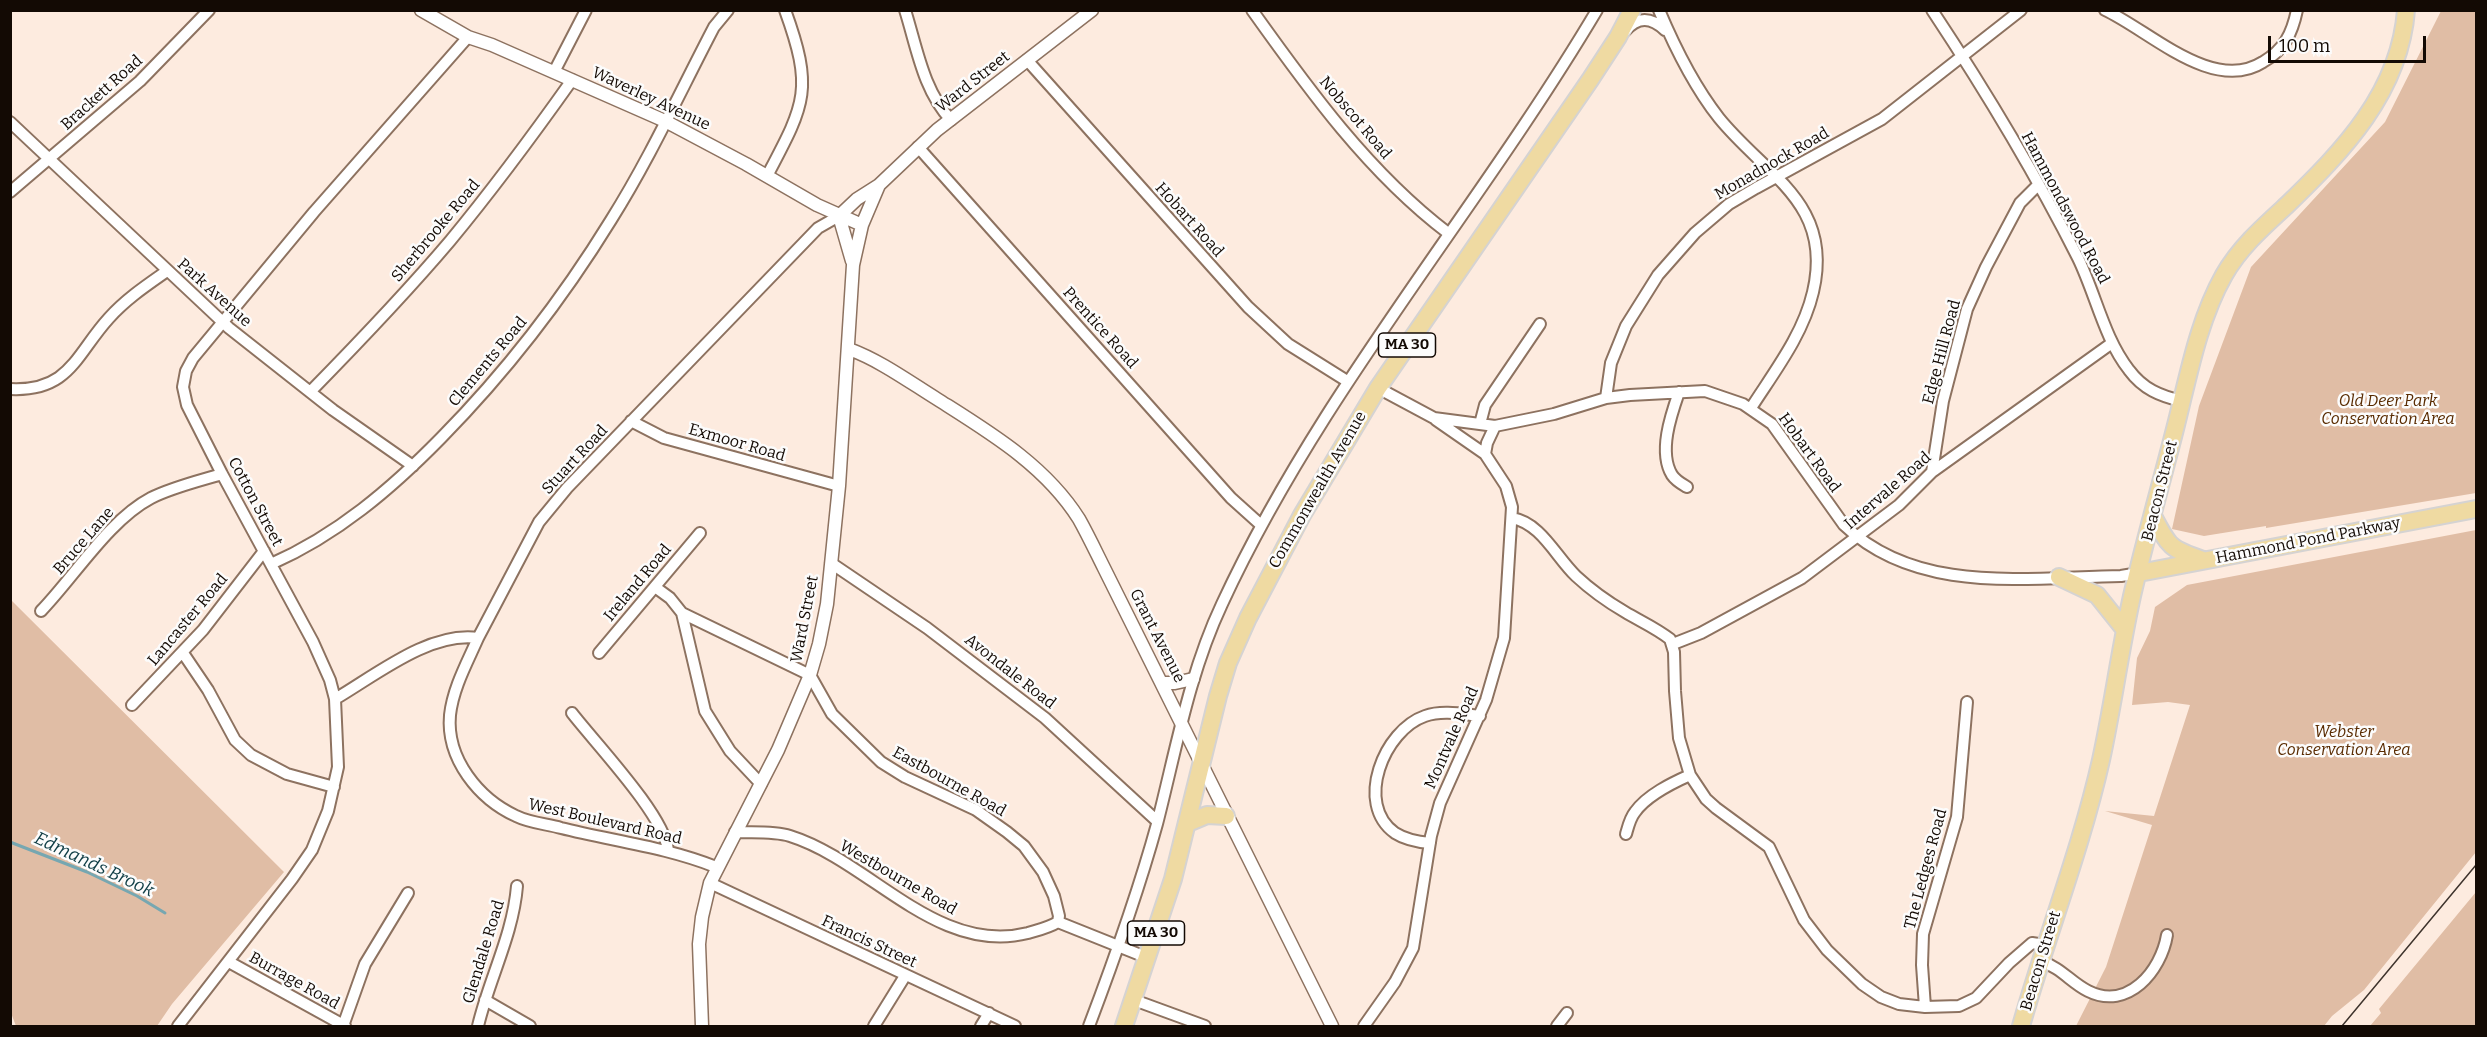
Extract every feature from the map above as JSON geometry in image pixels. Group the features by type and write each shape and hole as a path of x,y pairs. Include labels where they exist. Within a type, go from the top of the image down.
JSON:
{"main road":[{"name":"Commonwealth Avenue","path":"1124,1026 1172,886 1223,677 1243,627 1302,515 1378,388 1608,52 1632,10"},
{"name":"Beacon Street","path":"2021,1026 2095,784 2125,630 2182,401 2206,317 2224,276 2248,242 2320,172 2373,109 2392,70 2401,42 2406,10"},
{"name":"Hammond Pond Parkway","path":"2139,573 2476,509"},
{"path":"2153,516 2173,548 2207,561"},
{"path":"2059,577 2100,597 2125,630"},
{"path":"1188,823 1207,815 1226,816"}],"street":[{"name":"Brackett Road","path":"10,192 140,81 209,10"},
{"name":"Waverley Avenue","path":"421,10 468,37 665,121 839,216 862,225"},
{"path":"554,72 586,10"},
{"name":"Clements Road","path":"271,564 306,547 354,517 413,466 504,369 561,295 611,220 714,27 728,10"},
{"path":"767,176 796,119 804,89 796,40 785,10"},
{"path":"905,10 929,90 951,120"},
{"name":"Ward Street","path":"853,265 839,216 857,199 879,185 918,147 951,120 1092,10"},
{"name":"Nobscot Road","path":"1252,10 1289,62 1362,152 1413,204 1448,233"},
{"name":"Commonwealth Avenue","path":"1089,1026 1135,898 1193,679 1220,607 1261,525 1347,381 1561,68 1597,10"},
{"path":"1659,10 1669,36 1695,83 1720,119 1749,151 1777,175 1802,206 1808,218 1816,251 1813,293 1800,327 1750,408"},
{"name":"Hammondswood Road","path":"1932,10 1963,57 2037,185 2092,287 2112,342 2128,370 2144,386 2161,396 2182,401"},
{"name":"Monadnock Road","path":"1606,398 1609,369 1619,342 1641,300 1668,262 1695,233 1729,204 1777,175 1882,119 2021,10"},
{"path":"2105,10 2177,54 2214,69 2236,72 2259,65 2275,55 2289,38 2297,10"},
{"path":"1608,52 1629,26 1638,20 1654,21 1669,36"},
{"name":"Cotton Street","path":"178,1026 312,850 328,811 338,767 335,699 313,642 187,405 183,387 186,371 193,358 336,186 468,37"},
{"name":"Hobart Road","path":"1027,60 1248,307 1288,344 1347,381"},
{"name":"Sherbrooke Road","path":"310,392 451,240 539,127 572,80"},
{"name":"Park Avenue","path":"10,122 223,322 310,392 413,466"},
{"name":"Prentice Road","path":"918,147 1231,498 1261,525"},
{"name":"Ward Street","path":"702,1026 699,944 702,916 710,883 761,784 810,675 827,604 839,486 853,265 862,225 879,185"},
{"name":"Edge Hill Road","path":"1932,472 1943,401 1967,309 2020,203 2037,185"},
{"name":"Stuart Road","path":"478,638 539,522 567,488 818,228 839,216"},
{"path":"10,389 40,386 64,375 109,318 130,298 167,271"},
{"path":"1480,424 1485,405 1540,324"},
{"name":"Intervale Road","path":"1673,644 1701,633 1786,588 1857,538 1899,504 1932,472 2112,342"},
{"name":"Grant Avenue","path":"849,349 879,363 987,431 1042,473 1079,519 1332,1026"},
{"name":"Hobart Road","path":"1378,388 1434,418 1495,426 1554,414 1606,398 1705,391 1750,408 1764,417 1780,434 1834,513 1857,538 1889,557 1949,574 1988,579 2121,576 2139,573"},
{"path":"1679,392 1672,411 1667,455 1671,474 1687,487"},
{"name":"Montvale Road","path":"1364,1026 1395,982 1413,948 1430,843 1446,787 1480,716 1504,638 1512,518 1509,491 1485,454 1434,418"},
{"name":"Exmoor Road","path":"631,421 664,438 839,486"},
{"path":"1485,454 1487,443 1495,426"},
{"name":"Bruce Lane","path":"41,611 117,523 132,510 152,498 222,474"},
{"path":"1512,518 1528,522 1564,564 1586,585 1623,611 1664,634 1673,644 1679,738 1690,775 1706,799 1769,848 1778,861 1796,907 1804,920 1827,950 1851,974 1881,997 1899,1004 1951,1007 1972,1001 2032,943 2045,945"},
{"name":"Ireland Road","path":"599,653 700,533"},
{"name":"Lancaster Road","path":"132,705 204,630 264,551"},
{"name":"Avondale Road","path":"831,563 927,627 1045,718 1157,821"},
{"path":"655,587 670,598 682,613 705,711 730,751 761,784"},
{"path":"682,613 810,675"},
{"path":"335,699 410,654 440,641 462,635 478,638"},
{"name":"West Boulevard Road","path":"478,638 458,684 450,716 452,741 462,769 478,790 518,817 668,850 717,867"},
{"path":"183,653 208,690 235,740 250,755 287,774 334,787"},
{"name":"Eastbourne Road","path":"810,675 832,714 880,762 905,777 988,818 1024,846 1049,884 1057,906 1058,922"},
{"path":"1161,683 1193,679"},
{"name":"The Ledges Road","path":"1925,1007 1922,965 1923,934 1957,817 1967,702"},
{"path":"572,713 624,776 665,837 668,850"},
{"path":"1430,843 1402,837 1389,828 1377,800 1382,761 1392,741 1416,720 1438,713 1480,716"},
{"path":"1626,834 1632,817 1640,806 1675,782 1690,775"},
{"name":"Westbourne Road","path":"735,832 783,835 798,839 836,859 932,918 968,933 992,937 1018,935 1050,927 1058,922"},
{"name":"Francis Street","path":"710,883 1015,1026"},
{"name":"Glendale Road","path":"478,1026 512,923 518,886"},
{"path":"344,1026 365,964 408,893"},
{"path":"1058,922 1118,948 1148,958"},
{"path":"2040,962 2062,970 2081,987 2094,993 2107,996 2121,994 2140,984 2152,973 2161,959 2167,935"},
{"name":"Burrage Road","path":"228,962 344,1026"},
{"path":"874,1026 906,976"},
{"path":"485,1000 530,1026"},
{"path":"1134,1000 1205,1026"},
{"path":"981,1026 989,1013"},
{"path":"1557,1026 1567,1013"}],"green space":[{"name":"Old Deer Park Conservation Area","path":"2441,11 2476,11 2476,493 2204,536 2172,529 2199,406 2251,267 2385,122"},
{"name":"Webster Conservation Area","path":"2476,530 2476,852 2364,990 2332,1016 2324,1026 2076,1026 2106,967 2152,825 2105,811 2154,816 2190,705 2168,702 2132,705 2137,658 2150,631 2155,607 2187,585"},
{"path":"11,600 284,872 172,1004 157,1026 16,1026 11,1013"},
{"path":"2476,892 2476,1026 2370,1026 2381,1013 2379,1009"}],"waterway":[{"name":"Edmands Brook","path":"10,842 87,872 137,896 165,913"}],"tram line":[{"path":"2342,1026 2476,865"}]}
